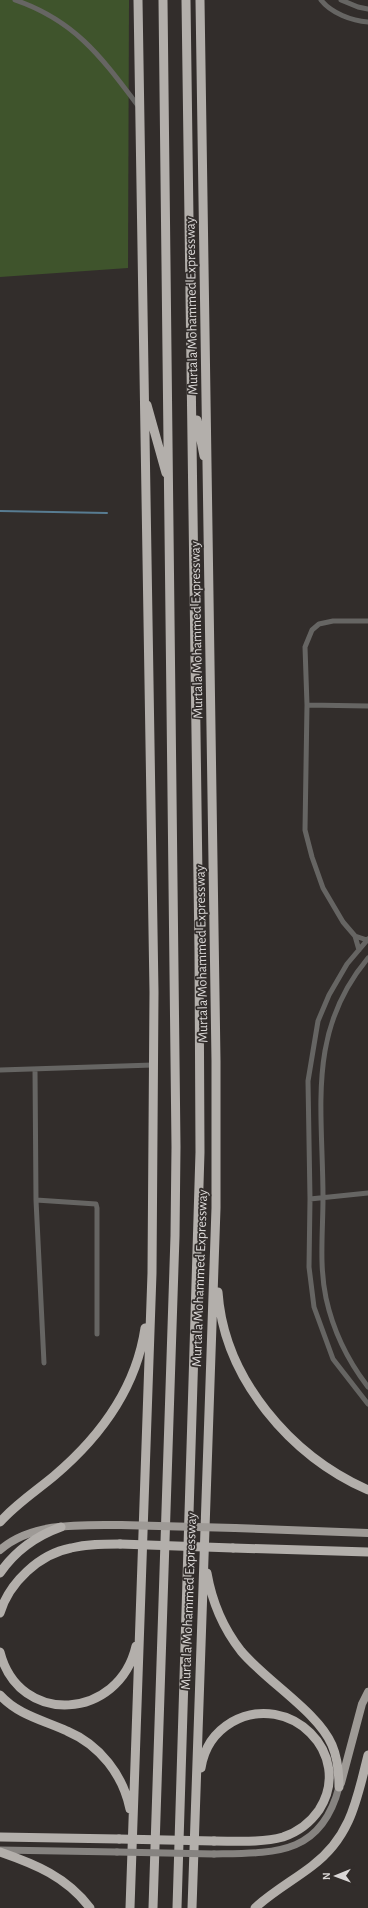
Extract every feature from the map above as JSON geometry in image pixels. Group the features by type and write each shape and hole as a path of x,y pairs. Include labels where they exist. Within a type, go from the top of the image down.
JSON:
{"highway":[{"path":"130,1908 152,1273 154,992 138,0"},
{"name":"Murtala Mohammed Expressway","path":"153,1908 175,1236 176,1147 170,486 163,0"},
{"name":"Murtala Mohammed Expressway","path":"177,1908 200,1152 186,0"},
{"name":"Murtala Mohammed Expressway","path":"192,1908 216,1208 216,1061 209,526 200,0"},
{"path":"144,392 170,486"},
{"path":"192,397 208,481"},
{"path":"216,1208 216,1270 218,1305 224,1331 232,1355 245,1380 277,1424 306,1450 346,1480 368,1490"},
{"path":"0,1522 89,1444 117,1407 129,1383 140,1351 148,1312 152,1273"},
{"path":"0,1573 17,1553 31,1541 45,1533 61,1527"},
{"path":"0,1614 11,1589 24,1574 54,1553 69,1548 91,1544 368,1552"},
{"path":"204,1553 213,1602 228,1632 241,1651 256,1667 322,1729 332,1744 336,1758 339,1787"},
{"path":"0,1652 8,1671 17,1684 29,1694 57,1705 81,1704 106,1693 117,1684 126,1672 133,1658 141,1613"},
{"path":"0,1695 14,1708 26,1715 79,1737 90,1744 110,1763 126,1790 133,1835"},
{"path":"0,1837 214,1841 265,1840 283,1836 299,1830 313,1819 322,1804 329,1787 329,1772 326,1757 312,1734 301,1724 276,1714 258,1713 243,1716 228,1724 215,1736 206,1749 202,1761 196,1803"},
{"path":"256,1908 313,1866 339,1840 356,1803 368,1754"},
{"path":"0,1851 36,1864 55,1875 73,1889 90,1908"}],"main road":[{"path":"0,1550 21,1536 38,1531 79,1524 368,1533"},
{"path":"339,1787 356,1726 368,1692"}],"street":[{"path":"15,0 30,5 57,19 93,48 139,108"},
{"path":"321,0 324,5 341,15 360,22 368,22"},
{"path":"341,0 358,7 368,9"},
{"path":"359,950 355,936 343,922 323,888 312,858 305,830 307,705 305,647 312,630 319,624 368,621"},
{"path":"307,705 368,706"},
{"path":"355,936 368,939 347,964 329,995 318,1021 312,1050 308,1081 310,1199 309,1268 314,1307 333,1359 368,1404"},
{"path":"368,958 355,973 330,1024 323,1053 320,1086 323,1198 322,1251 325,1296 331,1317 343,1347 355,1370 368,1387"},
{"path":"0,1070 153,1065"},
{"path":"35,1069 36,1200 44,1363"},
{"path":"310,1199 368,1193"},
{"path":"36,1200 96,1204 97,1334"},
{"path":"0,1851 214,1854 271,1852 289,1848 305,1840 318,1830 327,1818 335,1802 339,1787"}],"green space":[{"path":"0,0 129,0 128,268 0,277"}],"waterway":[{"path":"0,511 107,513"}]}
